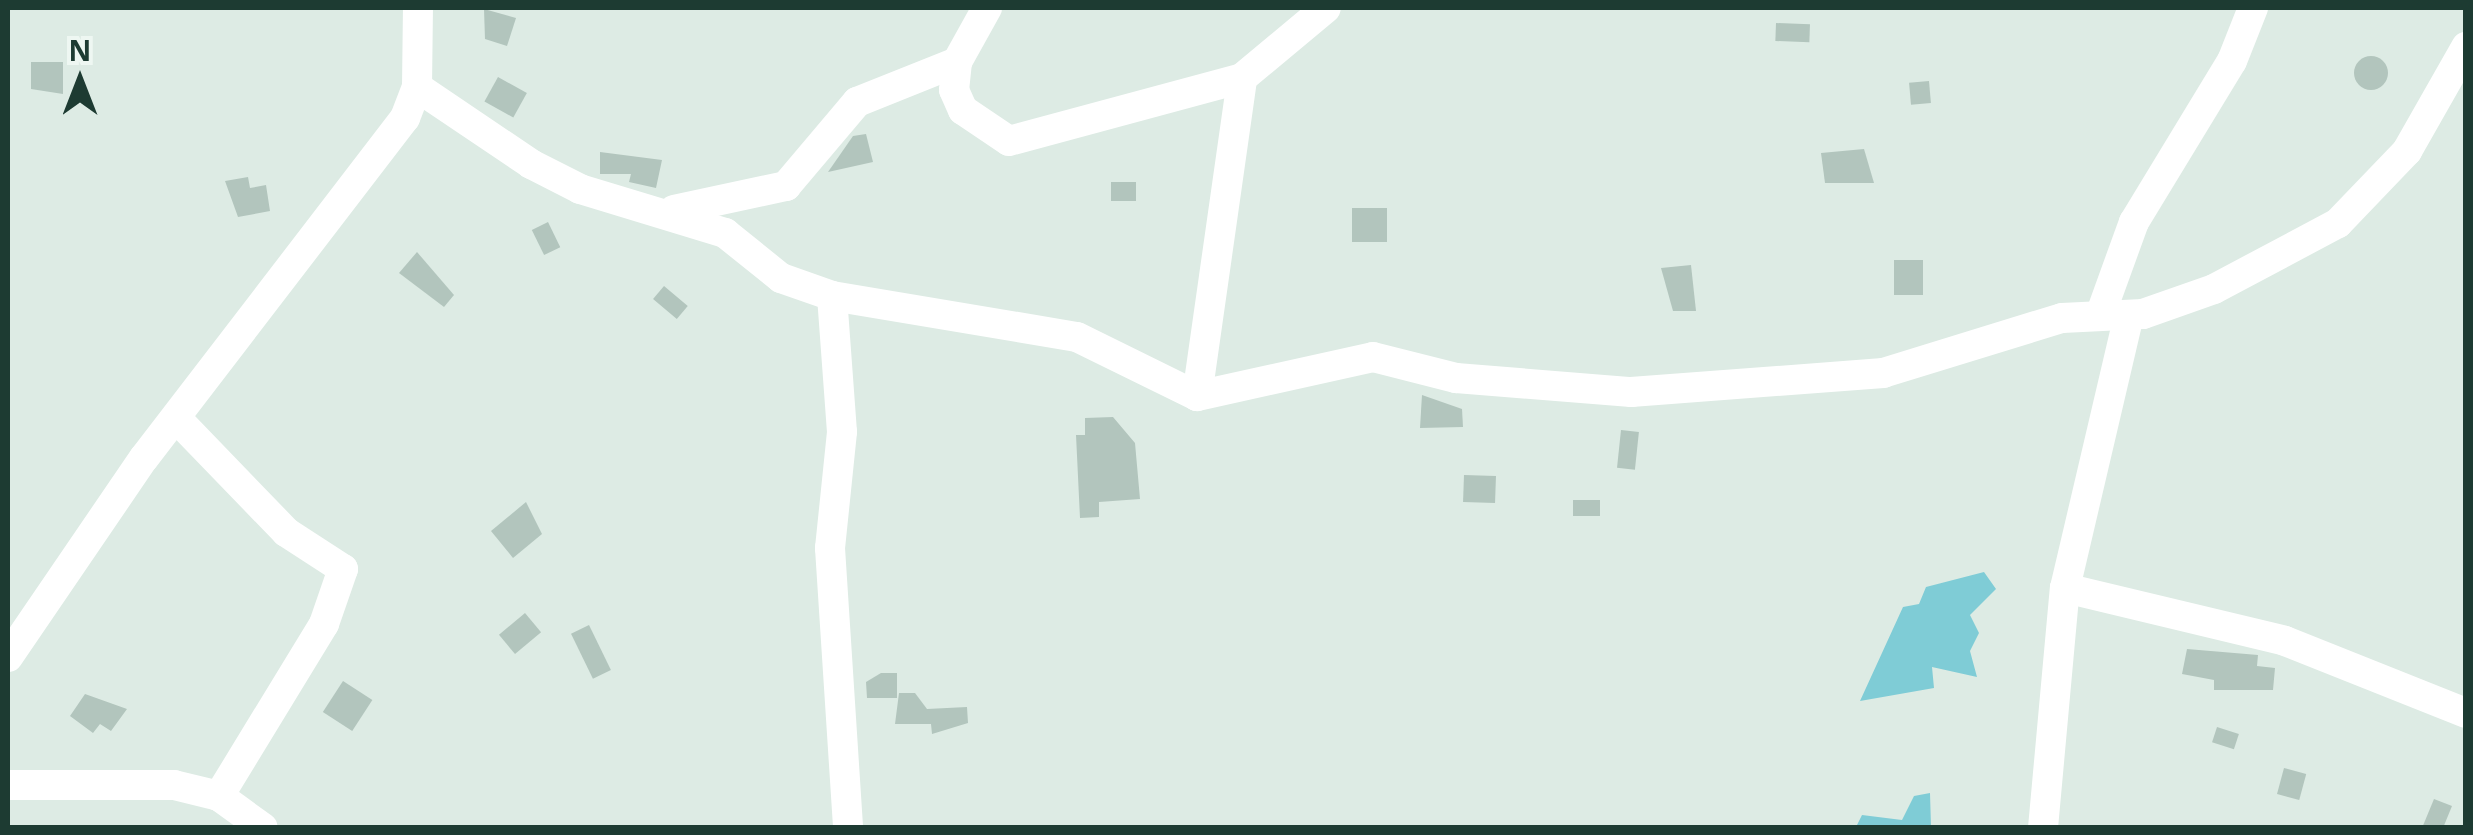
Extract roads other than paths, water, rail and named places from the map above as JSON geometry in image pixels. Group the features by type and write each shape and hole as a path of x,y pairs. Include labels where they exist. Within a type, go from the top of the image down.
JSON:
{"street":[{"path":"8,658 177,419 395,133 416,87 418,8"},
{"path":"987,8 957,62 962,110 1010,141 1242,78 1326,8"},
{"path":"2043,828 2065,588 2134,222 2232,61 2253,8"},
{"path":"416,87 531,164 725,233 781,278 832,296 1077,336 1197,396 1372,357 1456,378 1593,392 1847,378 2214,289 2338,222 2407,151 2466,47"},
{"path":"652,210 724,205 786,186 857,102 957,62"},
{"path":"1197,396 1242,78"},
{"path":"832,296 842,432 830,548 848,828"},
{"path":"177,419 286,532 343,569 324,624 218,796"},
{"path":"2065,588 2286,641 2466,713"},
{"path":"8,785 139,780 218,796 263,828"}],"water":[{"path":"1984,572 1996,589 1970,615 1979,633 1970,651 1977,677 1932,667 1934,688 1860,701 1903,607 1919,604 1926,587"},
{"path":"1930,793 1931,827 1856,827 1862,815 1902,820 1914,796"}]}
